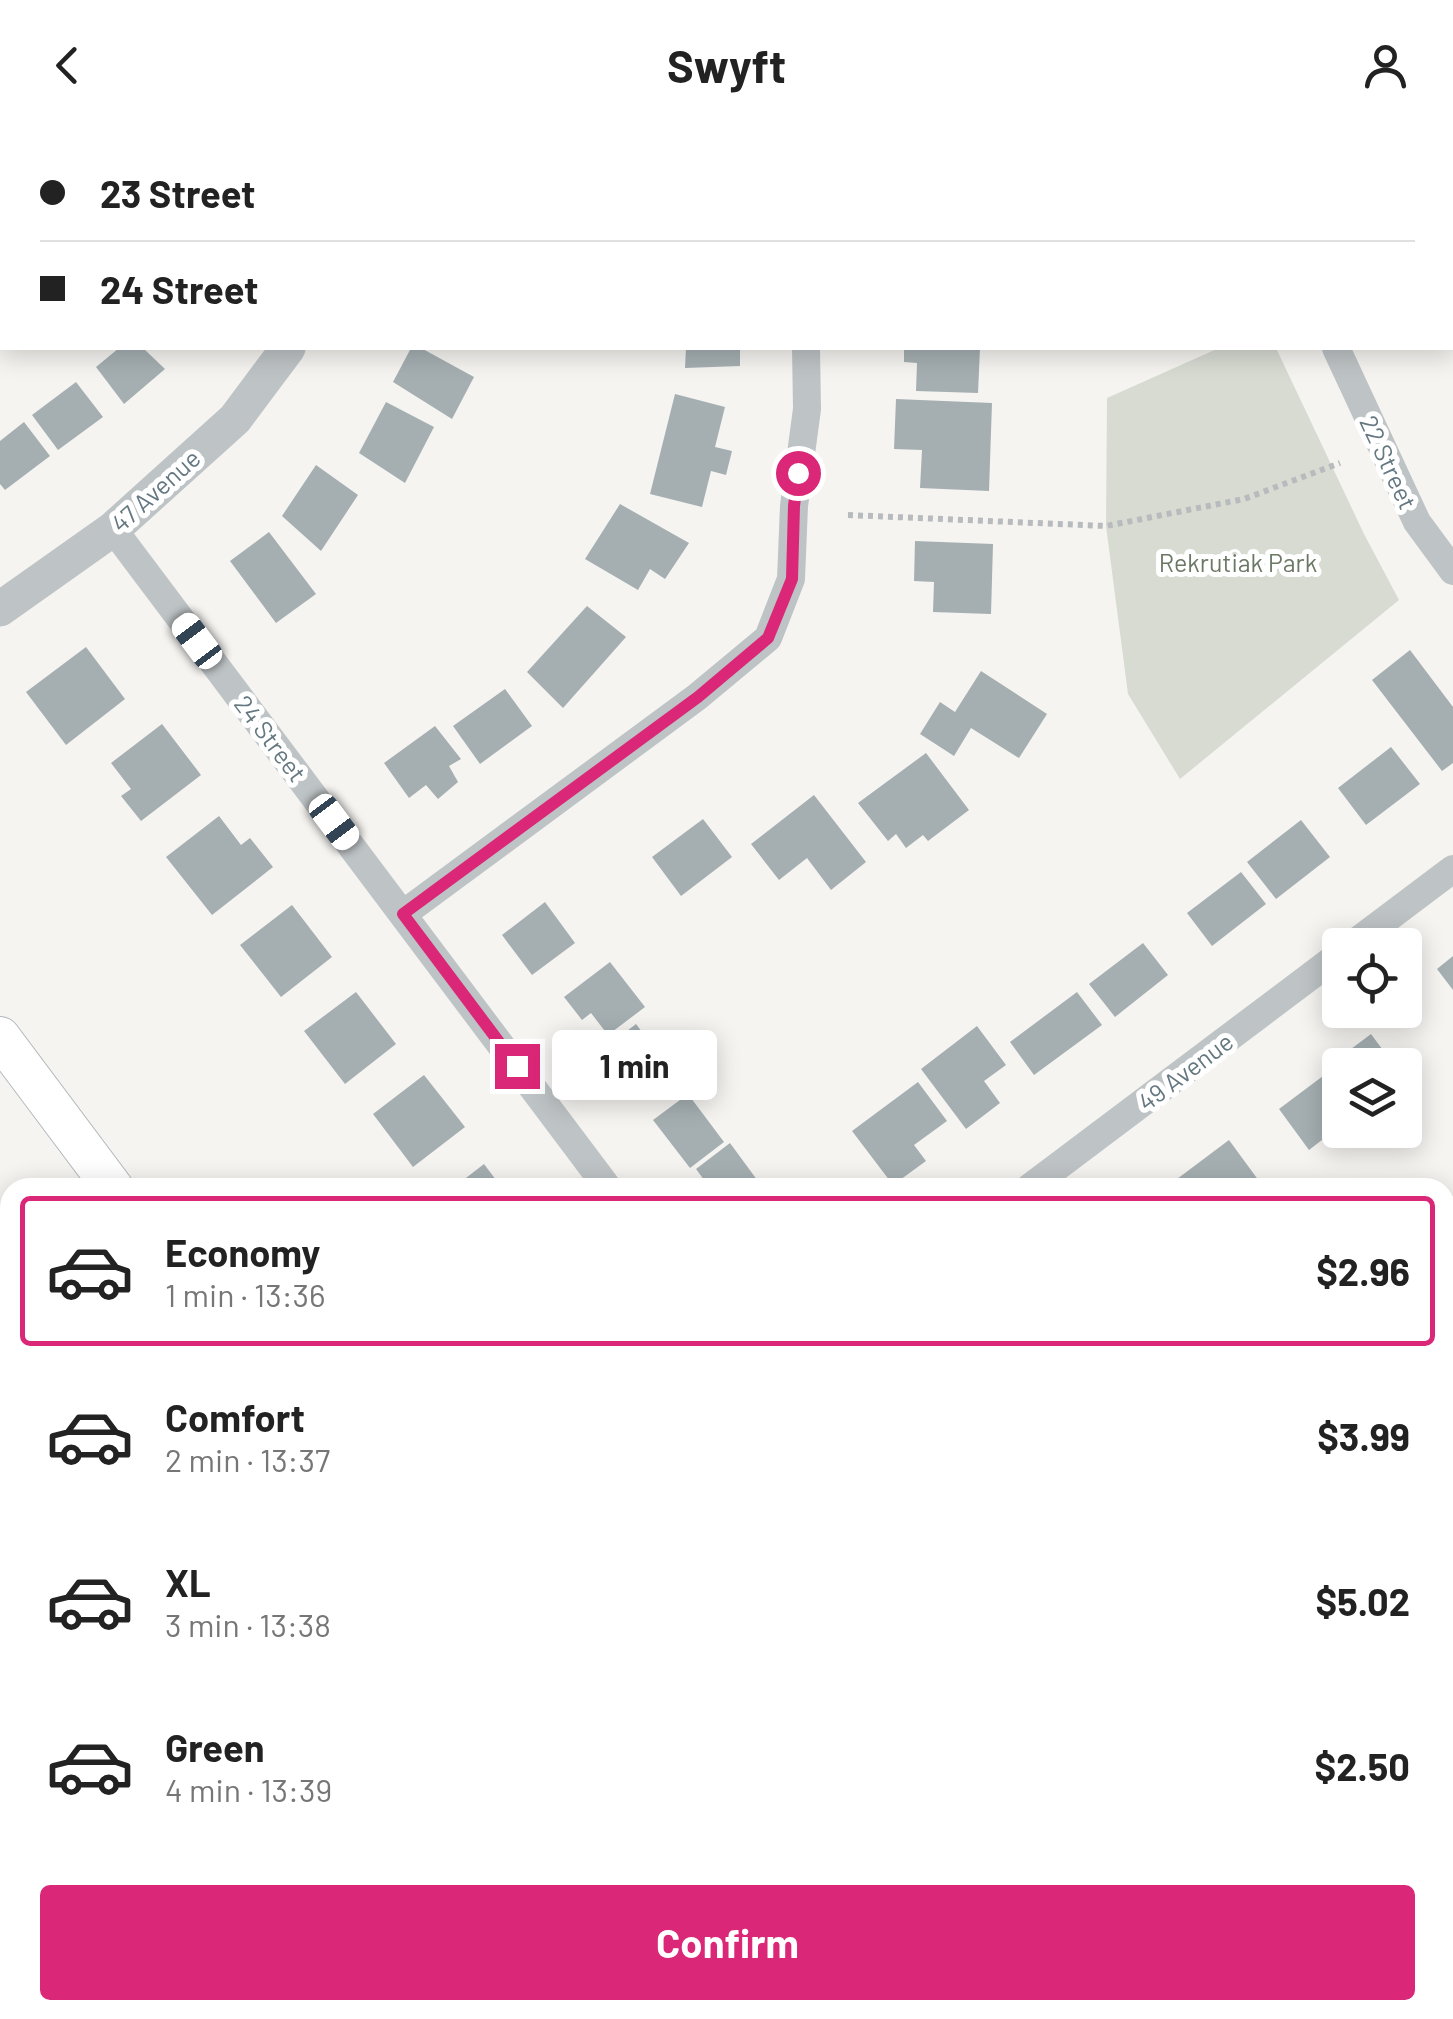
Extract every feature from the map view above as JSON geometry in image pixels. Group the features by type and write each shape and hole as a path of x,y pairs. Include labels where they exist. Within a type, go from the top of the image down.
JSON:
{"main road":[{"path":"0,1036 106,1178"}],"street":[{"name":"47 Avenue","path":"0,609 113,529 235,418 286,350"},
{"path":"403,914 698,697 768,638 792,579 794,506 807,408 806,350"},
{"name":"22 Street","path":"1337,350 1417,522 1453,570"},
{"name":"24 Street","path":"113,529 601,1178"},
{"path":"1375,928 1453,869"},
{"name":"49 Avenue","path":"1042,1178 1322,968"}],"path":[{"path":"848,515 1106,526 1244,499 1340,464"}],"green space":[{"name":"Rekrutiak Park","path":"1215,350 1277,350 1399,600 1180,779 1128,694 1106,526 1107,398"}],"building":[{"path":"117,350 145,350 165,369 124,404 96,367"},
{"path":"410,350 425,350 474,377 452,419 393,382"},
{"path":"686,350 740,350 740,366 685,368"},
{"path":"904,350 980,350 978,393 916,391 917,363 904,362"},
{"path":"76,382 103,417 58,450 32,415"},
{"path":"675,394 725,407 715,447 732,451 726,475 711,471 702,507 650,494"},
{"path":"896,399 992,403 989,491 920,488 922,450 894,449"},
{"path":"386,402 434,427 405,483 359,453"},
{"path":"24,422 50,456 5,490 0,484 0,441"},
{"path":"316,465 358,495 321,551 282,516"},
{"path":"620,504 689,543 665,579 650,569 638,590 585,559"},
{"path":"269,532 316,594 276,623 230,561"},
{"path":"915,541 993,544 991,614 933,612 934,582 914,581"},
{"path":"587,606 626,637 563,708 527,672"},
{"path":"86,647 125,699 66,745 26,692"},
{"path":"1410,650 1453,707 1453,763 1442,771 1372,680"},
{"path":"981,671 1047,714 1019,758 971,728 954,756 920,734 940,702 955,712"},
{"path":"505,689 532,726 480,764 453,726"},
{"path":"162,724 201,775 141,821 121,796 131,789 111,763"},
{"path":"435,726 461,759 449,766 458,782 438,799 426,785 409,798 384,763"},
{"path":"1391,747 1420,784 1366,825 1338,788"},
{"path":"926,753 969,810 928,841 923,835 906,848 896,834 888,841 858,803"},
{"path":"814,795 866,862 831,890 807,858 779,880 751,844"},
{"path":"219,816 241,845 250,838 273,867 212,915 166,857"},
{"path":"703,819 732,857 681,896 652,857"},
{"path":"1301,820 1330,857 1276,899 1247,862"},
{"path":"1241,872 1266,904 1212,946 1187,913"},
{"path":"545,902 575,943 532,975 502,935"},
{"path":"292,905 332,957 281,997 240,945"},
{"path":"1143,943 1168,975 1115,1017 1089,984"},
{"path":"1453,956 1453,990 1437,969"},
{"path":"610,962 645,1007 608,1035 591,1013 582,1020 564,997"},
{"path":"356,992 396,1044 345,1084 304,1031"},
{"path":"1077,992 1102,1025 1034,1075 1010,1042"},
{"path":"636,1024 672,1072 638,1099 601,1051"},
{"path":"977,1026 1006,1065 984,1081 1000,1103 966,1129 921,1069"},
{"path":"1371,1034 1381,1048 1352,1048"},
{"path":"424,1075 465,1127 413,1167 373,1114"},
{"path":"1322,1077 1322,1140 1309,1150 1279,1109"},
{"path":"918,1082 947,1121 914,1145 926,1161 903,1178 888,1178 852,1131"},
{"path":"688,1094 724,1142 690,1168 653,1120"},
{"path":"1229,1140 1257,1178 1178,1178"},
{"path":"730,1143 756,1178 703,1178 696,1169"},
{"path":"484,1164 494,1178 466,1178"}],"route":[{"path":"517,1066 403,914 698,697 768,638 792,579 798,473"}]}
